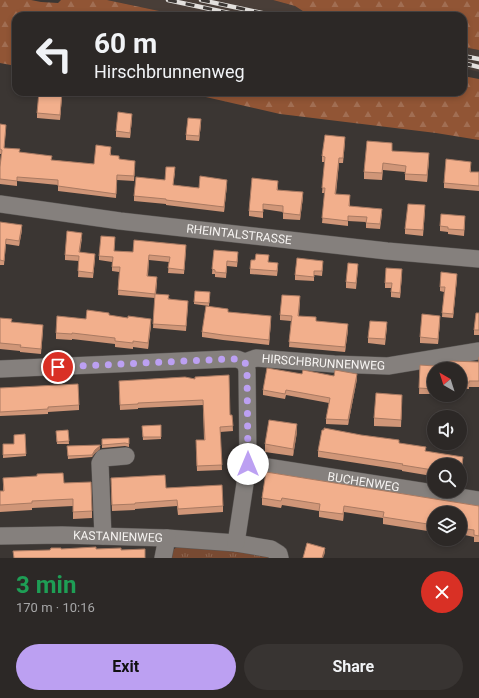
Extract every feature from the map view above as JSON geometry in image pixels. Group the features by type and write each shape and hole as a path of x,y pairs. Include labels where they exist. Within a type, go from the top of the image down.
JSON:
{"street":[{"name":"RHEINTALSTRASSE","path":"0,204 126,221 387,251 479,258"},
{"name":"HIRSCHBRUNNENWEG","path":"0,370 228,359 237,359 245,362 256,358 334,364 388,366 479,351"},
{"path":"236,543 248,464 247,370 245,362"},
{"path":"103,536 100,463 103,458 126,456"},
{"name":"BUCHENWEG","path":"248,464 479,500"},
{"name":"KASTANIENWEG","path":"0,536 103,536 167,538 236,543 271,549 279,554 280,558"},
{"path":"163,558 167,538"}],"shaded area":[{"path":"107,0 273,0 295,6 304,12 164,12"},
{"path":"467,48 479,50 479,72 467,69"}],"green space":[{"path":"0,0 31,0 58,3 61,0 107,0 164,12 12,12 12,65 0,63"},
{"path":"273,0 479,0 479,50 467,48 467,12 304,12 295,6"},
{"path":"467,77 479,79 479,140 436,133 280,114 201,96 467,96"},
{"path":"178,546 263,554 269,558 171,558 173,550"}],"building":[{"path":"39,96 62,96 60,115 37,113"},
{"path":"118,112 132,114 130,133 116,131"},
{"path":"188,118 201,119 199,136 186,135"},
{"path":"0,124 6,125 4,148 20,149 19,152 52,156 51,160 94,164 96,145 111,147 110,155 119,156 119,159 135,161 134,176 117,175 116,194 58,186 58,180 17,177 17,181 0,179 2,150 0,149"},
{"path":"325,135 345,137 343,158 339,158 335,194 350,195 349,206 382,209 380,224 366,223 367,217 348,216 348,221 322,218 325,188 322,188 325,157 322,156"},
{"path":"367,141 392,143 392,151 429,153 427,175 405,174 406,166 383,163 382,173 364,172"},
{"path":"446,159 471,162 470,172 479,172 479,186 444,183"},
{"path":"166,167 175,167 173,185 199,188 200,176 227,180 224,207 134,196 136,177 165,180"},
{"path":"252,178 278,181 277,190 303,192 300,215 283,213 283,206 263,204 263,212 249,211"},
{"path":"408,204 425,205 423,230 405,229"},
{"path":"441,214 465,216 464,230 448,229 448,227 440,226"},
{"path":"0,222 22,225 19,241 6,239 4,261 0,260"},
{"path":"67,231 82,233 79,252 95,254 93,273 78,271 79,256 65,255"},
{"path":"101,236 115,237 114,251 133,252 134,240 186,245 184,270 168,268 170,257 149,255 147,276 157,277 155,294 118,290 120,267 112,267 113,257 99,256"},
{"path":"214,250 238,252 237,262 227,261 226,273 215,272 215,270 212,269"},
{"path":"256,254 269,255 268,262 278,263 277,271 250,269 251,260 255,260"},
{"path":"297,258 323,261 322,271 314,271 314,277 295,275"},
{"path":"348,263 358,264 356,283 346,282"},
{"path":"386,268 402,269 400,293 391,292 392,283 385,283"},
{"path":"441,272 457,274 453,314 442,313 445,287 440,287"},
{"path":"195,291 210,292 209,303 194,302"},
{"path":"155,294 169,295 168,299 188,301 186,326 153,324"},
{"path":"282,295 300,296 298,316 316,317 316,321 348,324 345,347 289,342 292,316 280,315"},
{"path":"206,306 228,309 228,312 271,316 269,340 202,332"},
{"path":"87,310 109,313 109,315 128,318 128,316 151,319 148,343 115,341 115,338 72,333 56,333 57,316 86,319"},
{"path":"476,313 479,313 479,330 474,330"},
{"path":"422,314 440,316 438,339 420,337"},
{"path":"0,318 12,319 11,322 43,325 41,349 0,343"},
{"path":"370,321 387,322 385,339 368,338"},
{"path":"450,361 479,362 479,381 469,381 469,383 467,383 467,362"},
{"path":"420,365 427,365 427,389 419,388"},
{"path":"267,368 302,374 303,370 334,376 335,370 357,374 348,420 326,419 330,398 286,390 285,394 263,390"},
{"path":"229,375 230,415 232,415 233,426 220,427 222,465 197,466 196,440 205,440 203,400 120,405 119,381 185,377 195,379 195,377"},
{"path":"78,384 79,405 48,407 48,409 0,412 0,388"},
{"path":"376,393 402,395 401,420 374,418"},
{"path":"269,420 297,424 293,449 265,444"},
{"path":"161,425 161,437 143,437 142,426"},
{"path":"324,428 399,440 399,443 426,447 425,451 463,458 427,458 427,469 318,451 322,430 324,430"},
{"path":"68,430 69,441 57,442 56,431"},
{"path":"25,434 26,454 3,455 3,444 14,444 14,435"},
{"path":"129,438 129,444 102,445 102,439"},
{"path":"100,445 92,455 68,456 67,446"},
{"path":"266,472 479,506 479,536 474,535 474,530 467,529 467,506 427,506 427,524 383,517 384,512 344,506 343,514 319,511 320,504 282,498 281,501 262,498"},
{"path":"63,473 64,483 91,482 92,511 73,512 73,499 32,501 32,503 0,505 0,491 4,491 3,478"},
{"path":"165,475 166,488 222,485 223,506 178,509 177,500 112,505 111,478"},
{"path":"307,543 325,548 322,558 303,558"},
{"path":"96,547 96,549 145,549 145,558 14,558 13,551 50,550 51,548 61,549"}],"railway":[{"path":"168,0 224,12"},
{"path":"201,0 257,12"},
{"path":"467,57 479,59"},
{"path":"467,64 479,67"}],"route":[{"path":"58,367 228,359 237,359 245,362 247,370 248,464"}]}
